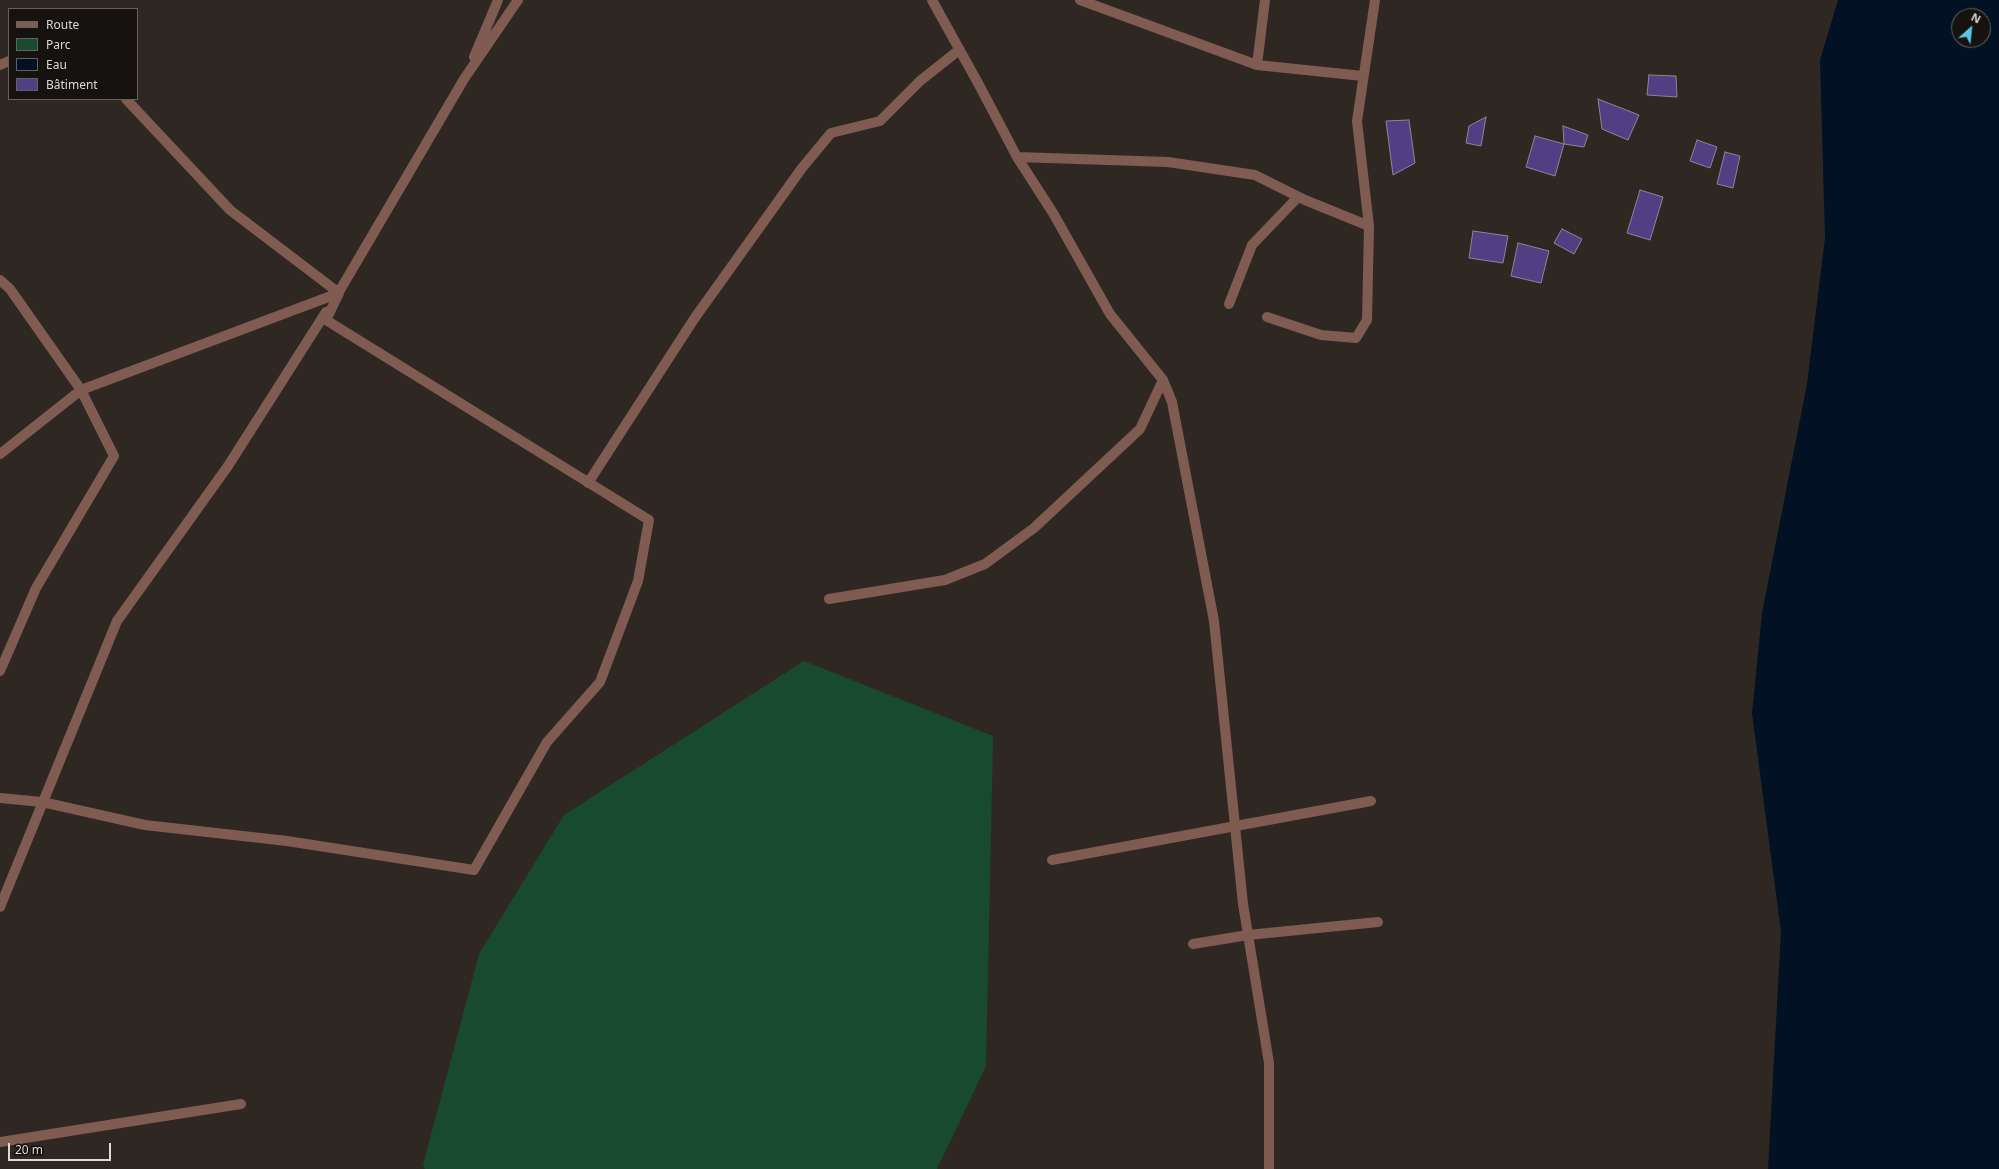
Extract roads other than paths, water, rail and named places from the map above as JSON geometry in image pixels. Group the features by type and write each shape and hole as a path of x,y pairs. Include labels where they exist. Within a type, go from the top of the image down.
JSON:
{"street":[{"path":"464,79 498,0"},
{"path":"0,907 117,621 228,466 339,293 464,79 518,0"},
{"path":"932,0 978,83 1016,157 1053,213 1110,314 1164,380 1172,402 1214,621 1248,935 1270,1064 1269,1169"},
{"path":"1080,0 1257,65 1363,76"},
{"path":"1257,65 1265,0"},
{"path":"1267,317 1321,335 1356,338 1366,320 1369,226 1357,121 1374,0"},
{"path":"588,483 694,319 802,168 831,133 880,121 920,81 959,50"},
{"path":"127,100 230,210 339,293"},
{"path":"1016,157 1176,163 1255,175 1298,197 1369,226"},
{"path":"1228,304 1252,245 1298,197"},
{"path":"0,280 10,289 81,390 114,456 36,588 0,671"},
{"path":"0,798 42,802 145,825 287,842 474,870 547,742 600,682 638,581 649,520 326,320 339,293"},
{"path":"0,454 81,390 339,293"},
{"path":"829,599 945,580 985,564 1034,528 1140,429 1164,380"},
{"path":"1052,860 1371,801"},
{"path":"1193,944 1248,935 1378,922"},
{"path":"0,1142 241,1104"}],"water":[{"path":"1838,0 1999,0 1999,1169 1768,1169 1781,932 1752,713 1762,613 1807,384 1825,238 1820,60"}]}
